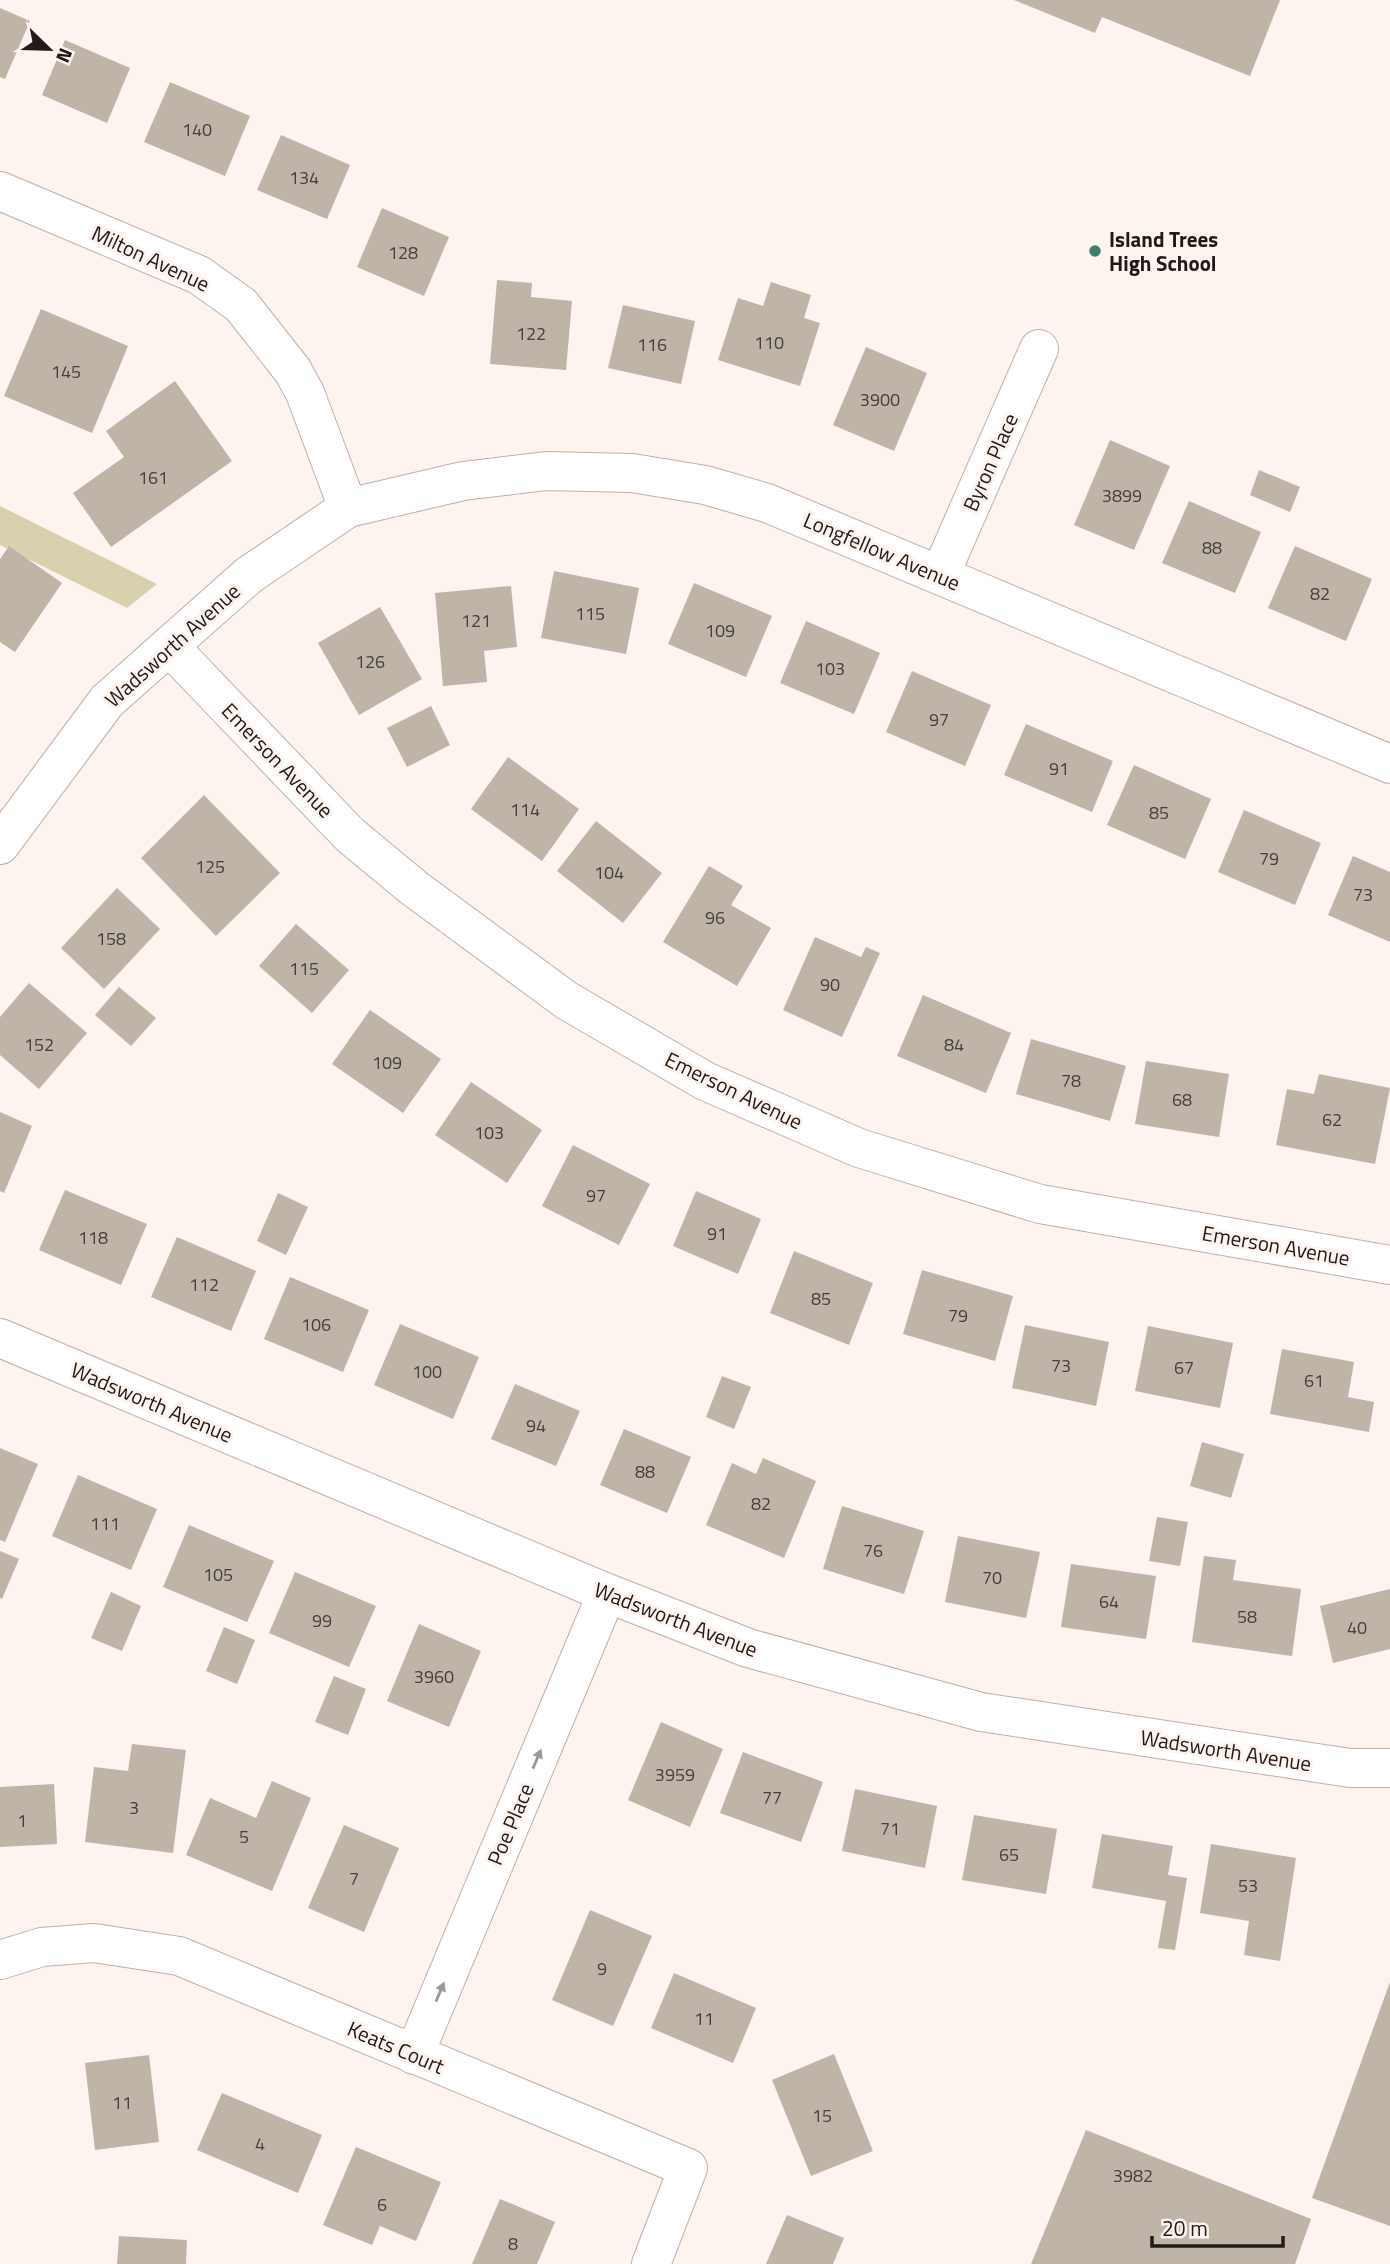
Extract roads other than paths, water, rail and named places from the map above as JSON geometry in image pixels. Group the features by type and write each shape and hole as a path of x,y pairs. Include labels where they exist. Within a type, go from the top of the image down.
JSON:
{"street":[{"name":"Milton Avenue","path":"0,191 199,275 241,304 293,370 305,393 348,508"},
{"name":"Byron Place","path":"940,575 1039,349"},
{"name":"Longfellow Avenue","path":"348,508 463,481 546,471 632,473 705,485 767,503 1390,764"},
{"name":"Wadsworth Avenue","path":"0,845 107,701 249,575 348,508"},
{"name":"Emerson Avenue","path":"169,646 350,835 414,888 566,1000 705,1081 859,1148 1040,1204 1390,1265"},
{"name":"Wadsworth Avenue","path":"0,1338 607,1592 748,1648 981,1712 1350,1768 1390,1768"},
{"name":"Poe Place","path":"414,2055 607,1592"},
{"name":"Keats Court","path":"0,1960 42,1947 94,1943 179,1956 688,2168 651,2264"}],"place":[{"name":"Island Trees High School","path":"1095,251"}]}
